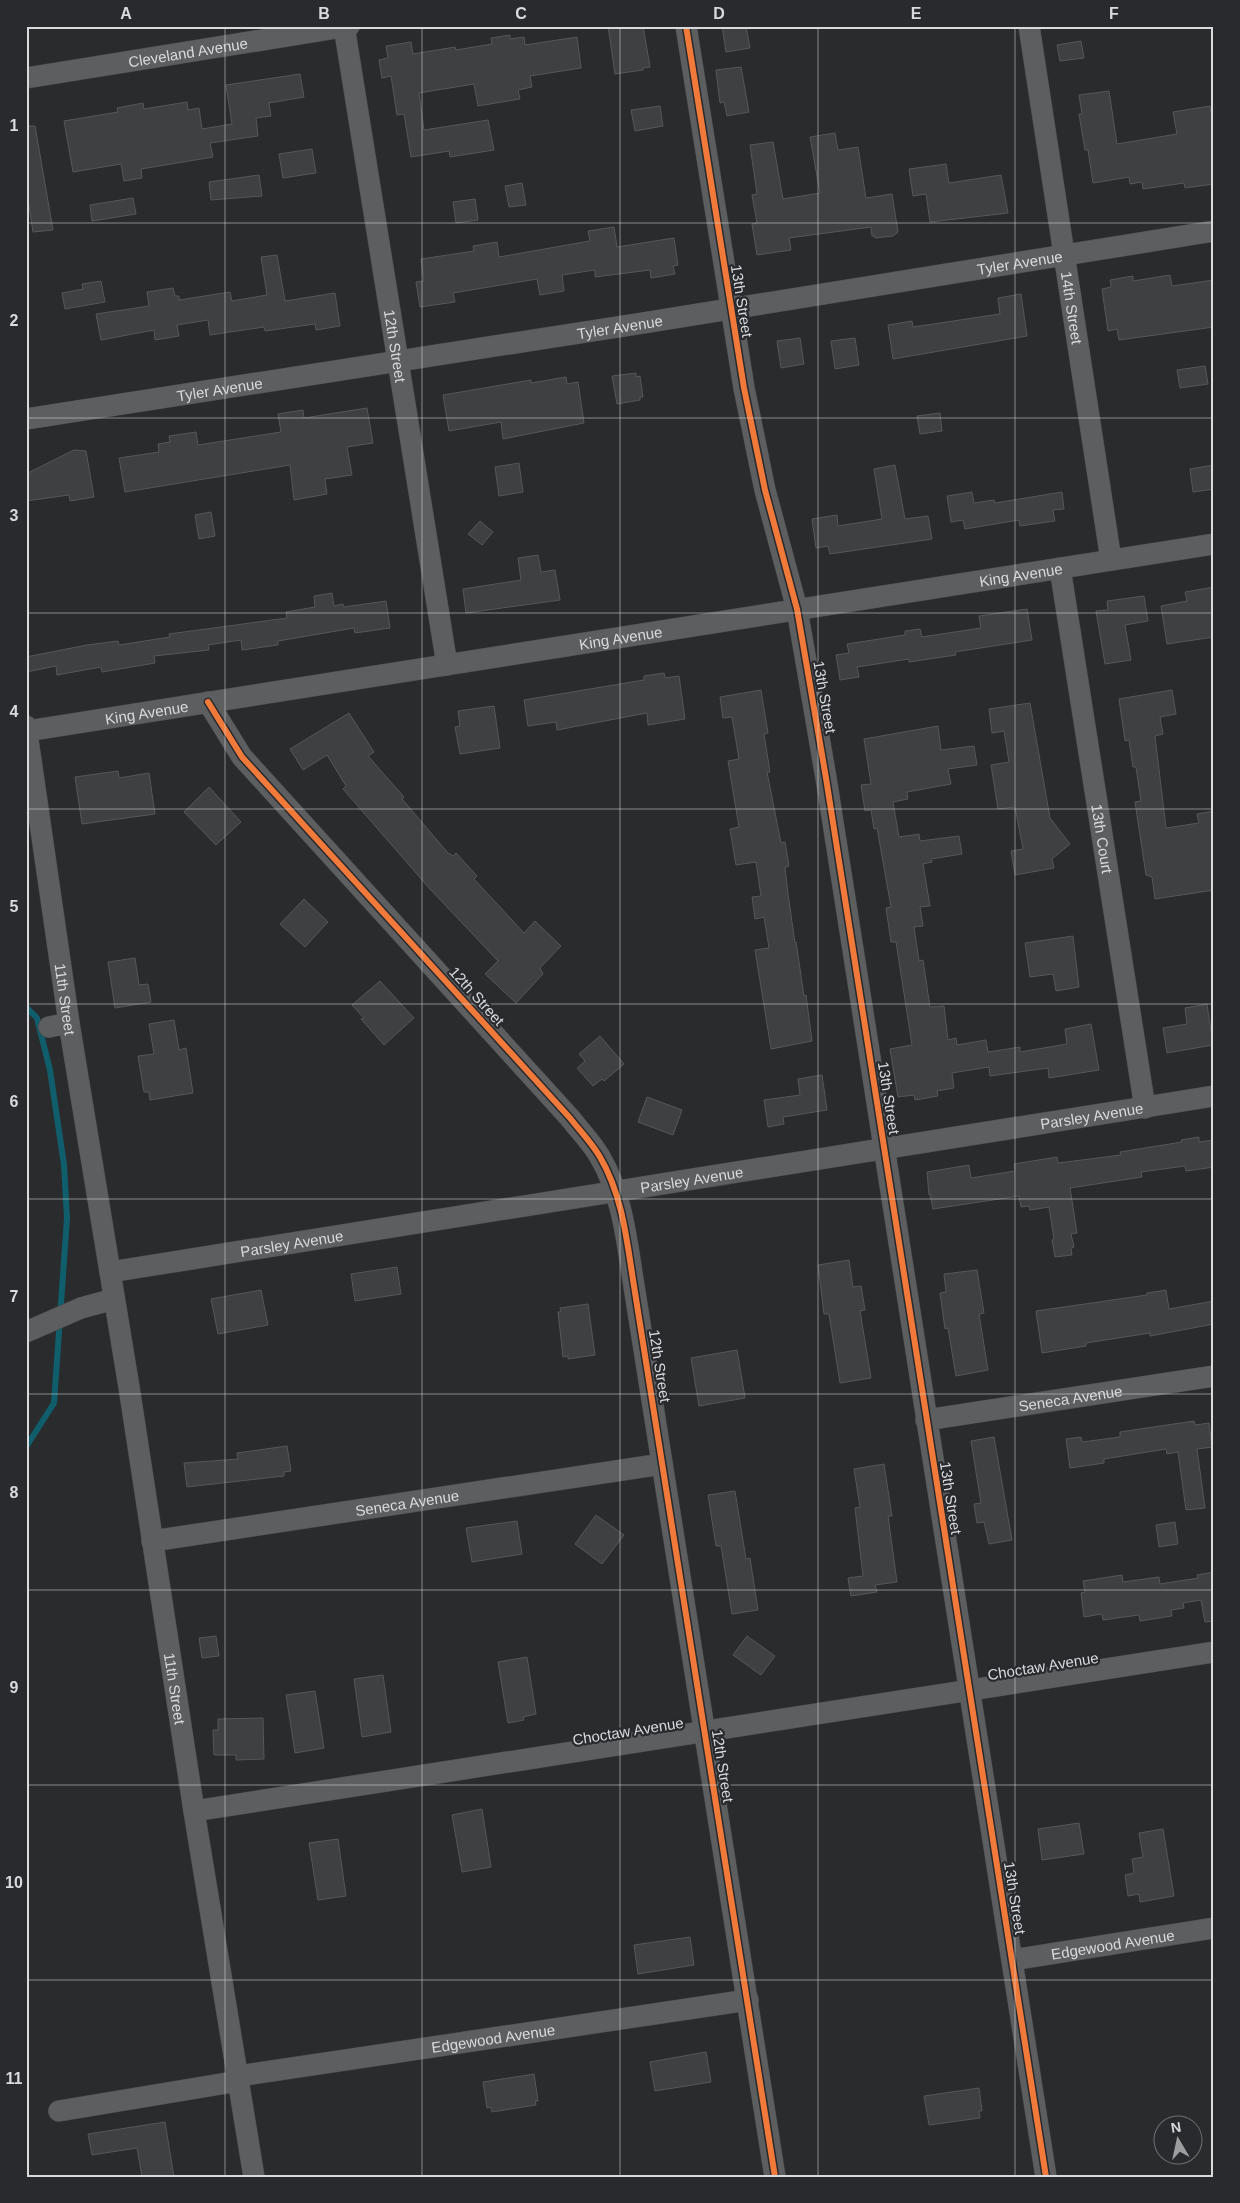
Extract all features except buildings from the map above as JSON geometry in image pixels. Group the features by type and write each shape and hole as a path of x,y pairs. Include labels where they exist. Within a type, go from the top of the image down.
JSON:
{"street":[{"name":"Cleveland Avenue","path":"26,78 345,26"},
{"name":"12th Street","path":"345,26 447,665"},
{"name":"13th Street","path":"686,26 744,388 765,490 797,609 826,778 1046,2177"},
{"name":"14th Street","path":"1029,26 1111,560"},
{"name":"Tyler Avenue","path":"26,419 1214,231"},
{"name":"King Avenue","path":"27,728 447,665 1214,544"},
{"name":"13th Court","path":"1060,568 1145,1108"},
{"name":"12th Street","path":"208,702 242,757 570,1118 600,1157 616,1192 621,1209 633,1277 775,2177"},
{"name":"11th Street","path":"27,728 59,1025 110,1272 194,1811 254,2177"},
{"name":"Parsley Avenue","path":"110,1272 1214,1096"},
{"path":"28,1331 80,1308 114,1300"},
{"name":"Seneca Avenue","path":"926,1420 1214,1376"},
{"name":"Seneca Avenue","path":"152,1541 662,1464"},
{"name":"Choctaw Avenue","path":"194,1811 1214,1652"},
{"name":"Edgewood Avenue","path":"1012,1960 1214,1928"},
{"name":"Edgewood Avenue","path":"58,2111 239,2079 748,2000"}],"waterway":[{"path":"26,1007 37,1018 50,1070 64,1165 67,1218 54,1403 26,1447"}],"cycle path":[{"path":"686,26 744,388 765,490 797,609 826,778 1046,2177"},
{"path":"208,702 242,757 570,1118 590,1142 608,1172 619,1204 629,1253 775,2177"}]}
